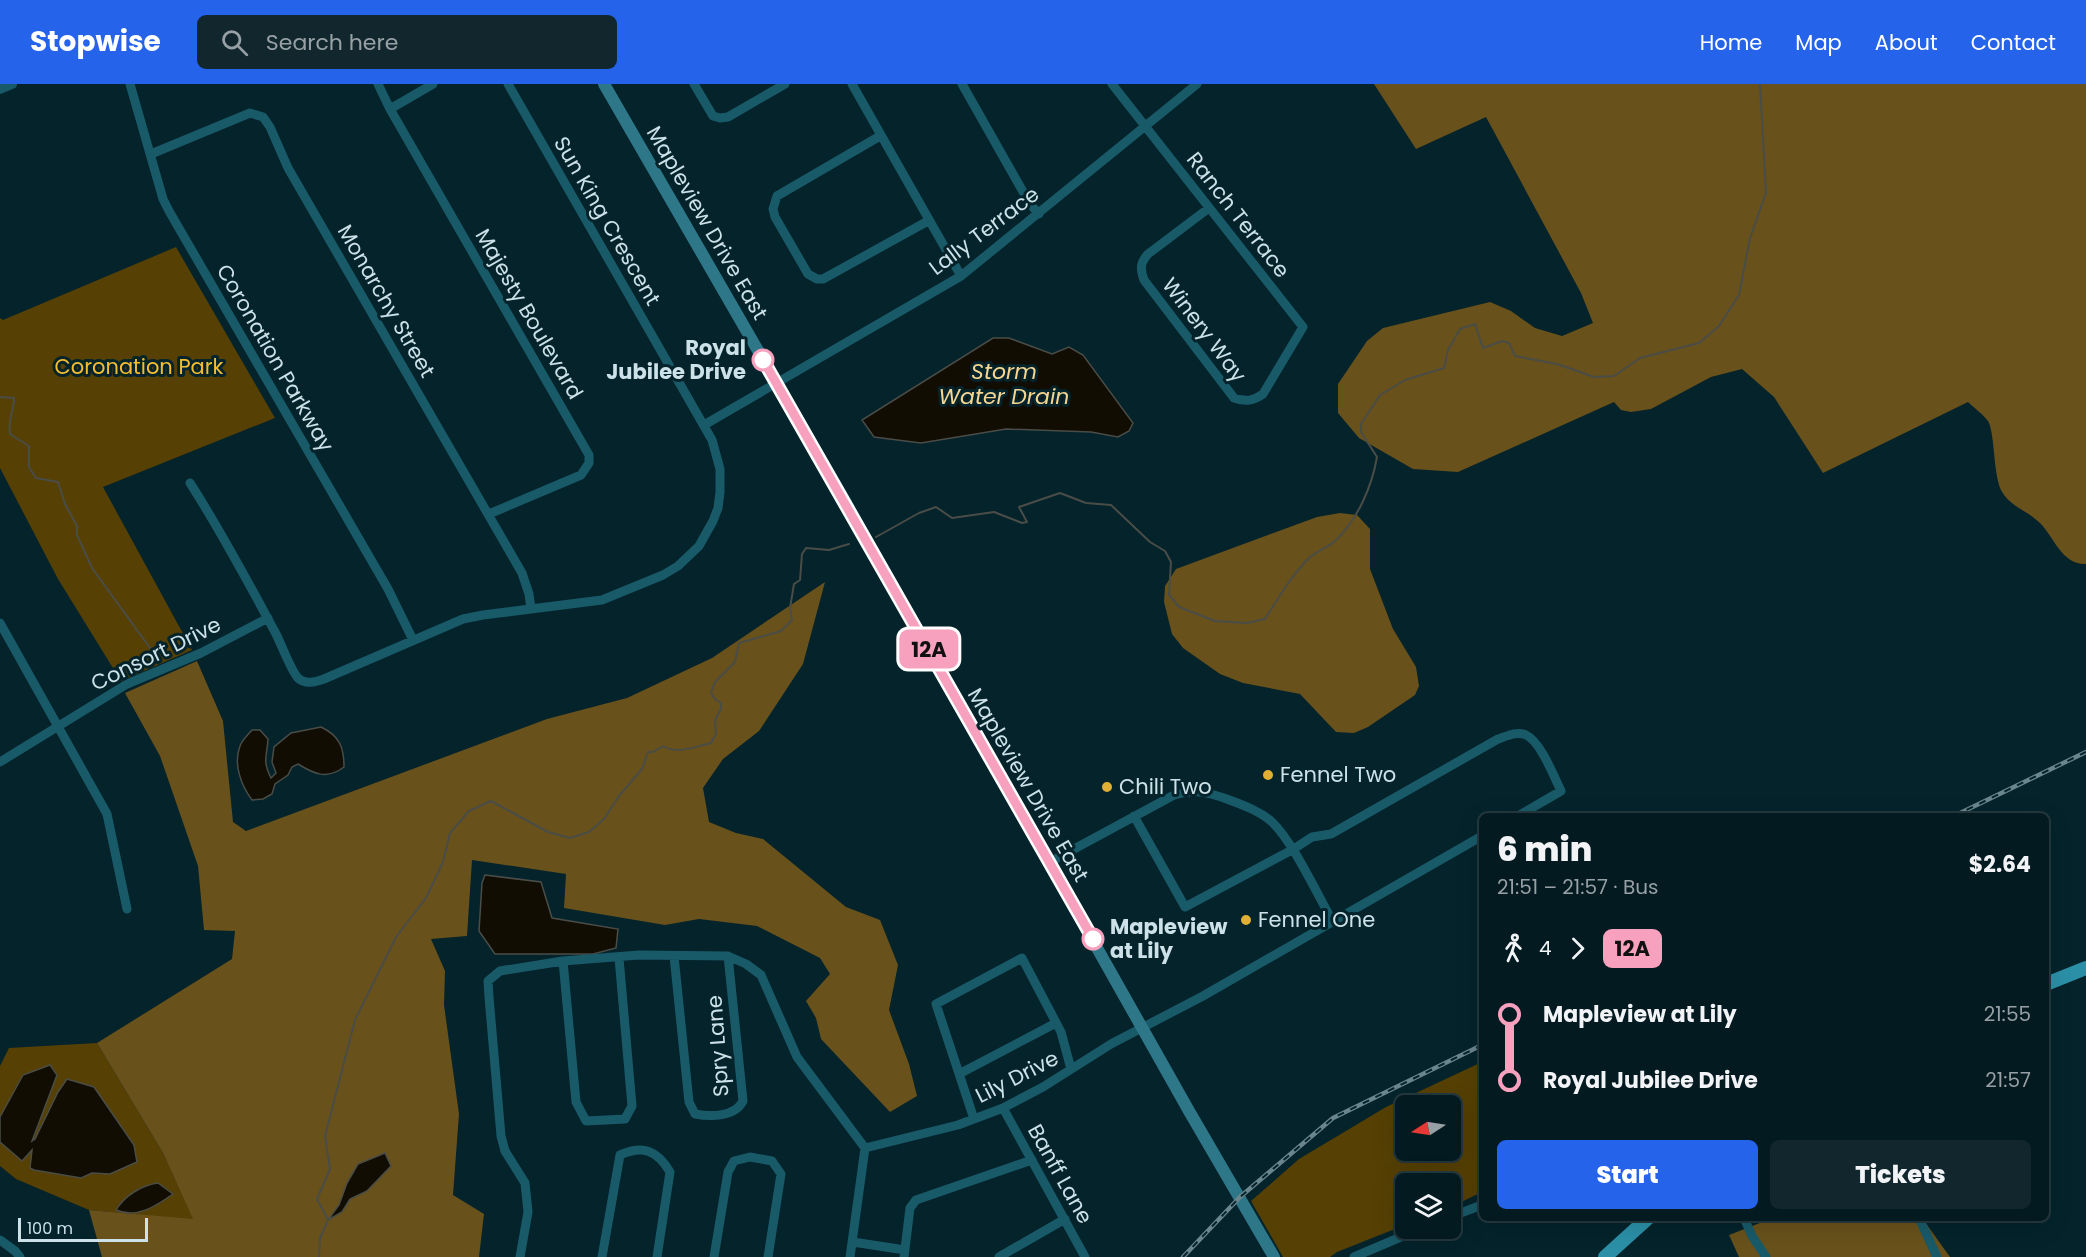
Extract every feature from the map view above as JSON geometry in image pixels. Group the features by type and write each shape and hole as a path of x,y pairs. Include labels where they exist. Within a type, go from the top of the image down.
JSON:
{"main road":[{"name":"Mapleview Drive East","path":"604,84 1274,1257"},
{"path":"2049,983 2086,968"},
{"path":"1605,1257 1645,1221"}],"street":[{"path":"0,89 12,84"},
{"name":"Coronation Parkway","path":"130,84 163,199 169,211 388,589 413,640"},
{"name":"Majesty Boulevard","path":"378,84 390,109 589,455 589,463 581,475 489,514"},
{"path":"390,109 433,84"},
{"name":"Sun King Crescent","path":"268,618 285,649 294,672 298,678 309,682 324,678 471,617 602,600 663,575 688,558 699,546 713,521 720,492 718,457 704,424 508,84"},
{"path":"694,84 713,116 720,118 728,117 785,84"},
{"path":"852,84 960,276"},
{"path":"962,84 1030,204 1039,214"},
{"name":"Ranch Terrace","path":"1112,84 1303,327"},
{"name":"Lally Terrace","path":"777,384 960,276 1197,84"},
{"name":"Monarchy Street","path":"151,154 250,113 263,117 294,178 525,580 531,609"},
{"path":"880,136 777,196 773,209 775,217 808,274 817,279 824,279 928,221"},
{"name":"Winery Way","path":"1209,208 1148,254 1142,261 1140,270 1144,280 1234,398 1242,401 1253,400 1263,394 1303,327"},
{"path":"704,424 777,384"},
{"path":"190,483 268,618"},
{"name":"Consort Drive","path":"0,762 127,684 201,653 268,618"},
{"path":"0,623 106,814 127,909"},
{"path":"1134,816 1185,907 1312,837 1331,834 1498,739 1513,734 1526,735 1535,743 1548,763 1561,791 1523,813"},
{"path":"1050,862 1174,795 1191,790 1214,794 1255,811 1273,823 1292,850 1332,921"},
{"name":"Lily Drive","path":"865,1148 974,1119 1003,1108 1111,1044 1144,1029 1479,838"},
{"path":"520,1257 528,1212 525,1183 505,1151 501,1136 488,981 500,972 563,961 639,955 728,956 746,964 761,975 797,1057 865,1148 850,1257"},
{"name":"Spry Lane","path":"674,956 689,1102 695,1114 704,1115 728,1114 739,1108 742,1101 728,956"},
{"path":"563,961 576,1102 586,1121 625,1119 632,1106 619,958"},
{"path":"974,1119 936,1004 1022,958 1061,1032 1071,1069"},
{"path":"959,1074 1056,1023"},
{"name":"Banff Lane","path":"1003,1108 1085,1257"},
{"path":"602,1257 620,1155 632,1150 652,1152 664,1162 670,1172 657,1257"},
{"path":"714,1257 728,1172 734,1161 750,1157 772,1161 781,1174 768,1257"},
{"path":"853,1242 904,1253 910,1208 916,1200 1032,1160"},
{"path":"1461,1213 1479,1206"},
{"path":"999,1257 1065,1220"},
{"path":"1745,1221 1766,1257"},
{"path":"1920,1221 1937,1257"},
{"path":"1354,1257 1396,1239"},
{"path":"0,1240 20,1257"}],"green space":[{"name":"Coronation Park","path":"176,247 275,418 103,487 192,650 121,681 58,579 0,468 0,318 3,320"},
{"path":"97,1043 163,1153 194,1220 89,1210 16,1179 0,1166 0,1066 9,1048"},
{"path":"1479,1063 1479,1193 1461,1202 1461,1173 1395,1173 1395,1229 1337,1252 1330,1257 1283,1257 1251,1201 1299,1159 1395,1103 1395,1161 1461,1161 1461,1095 1412,1095"}],"shaded area":[{"path":"1374,84 2086,84 2086,564 2071,560 2059,549 2040,523 2004,496 1998,482 1992,434 1988,421 1968,402 1823,473 1774,397 1742,369 1711,377 1651,409 1631,412 1621,410 1614,402 1458,472 1413,469 1359,438 1338,413 1338,384 1367,341 1383,328 1490,302 1511,311 1535,328 1562,336 1593,323 1581,293 1486,117 1416,149"},
{"path":"1340,513 1357,515 1370,529 1370,569 1393,629 1416,667 1419,686 1415,695 1368,727 1354,733 1336,732 1300,694 1243,683 1220,674 1183,648 1172,634 1164,602 1165,586 1176,569 1317,517"},
{"path":"825,582 803,664 759,731 723,759 703,788 709,822 736,833 763,839 846,907 880,920 898,965 889,1010 909,1064 917,1096 890,1112 821,1039 816,1018 806,1001 830,974 820,958 757,926 699,919 665,925 564,908 566,874 472,860 467,936 431,939 445,971 444,1005 459,1114 453,1195 484,1214 479,1257 102,1257 89,1210 193,1219 163,1153 97,1043 232,959 235,931 204,930 198,866 160,756 125,693 197,661 223,721 233,822 246,831 547,719 627,698 712,658"},
{"path":"1765,1221 1924,1221 1950,1257 1739,1257 1729,1235"}],"water":[{"name":"Storm Water Drain","path":"993,338 1009,338 1052,354 1069,347 1083,355 1133,423 1129,431 1118,437 1091,432 1006,429 921,443 874,437 862,420"},
{"path":"321,727 333,734 340,743 344,767 332,773 321,774 298,764 275,784 272,794 263,799 252,800 244,788 237,760 241,744 252,730 260,730 268,739 266,762 271,778 276,773 272,762 274,747 291,733"},
{"path":"485,875 541,882 552,918 618,929 616,948 593,954 495,954 479,931 482,883"},
{"path":"50,1065 57,1075 32,1141 67,1079 94,1087 134,1145 137,1162 110,1174 92,1173 81,1178 34,1170 30,1168 32,1150 22,1161 0,1142 0,1117 23,1075"},
{"path":"385,1153 391,1166 367,1191 350,1199 342,1212 328,1220 339,1205 347,1183 358,1164"},
{"path":"158,1183 173,1194 153,1207 139,1212 116,1210 134,1192"}],"waterway":[{"path":"876,537 919,513 936,507 952,518 994,512 1022,523 1027,522 1019,507 1060,493 1086,503 1111,505 1150,542 1165,551 1171,562 1169,595 1179,607 1215,621 1247,623 1265,619 1296,572 1309,558 1330,545 1344,532 1363,502 1377,457 1361,432 1361,424 1380,395 1405,380 1444,368 1448,350 1460,329 1475,324 1483,348 1502,341 1509,343 1515,356 1557,364 1594,377 1614,376 1640,358 1699,343 1719,326 1739,295 1750,238 1766,193 1760,84"},
{"path":"0,397 14,398 9,424 10,434 29,446 29,467 36,478 58,482 65,504 77,526 77,535 92,568 150,648"},
{"path":"319,1257 320,1238 328,1220 317,1199 330,1169 325,1136 355,1020 396,937 426,898 443,862 450,833 469,811 491,801 548,832 570,838 589,832 604,819 619,796 642,769 648,752 653,752 663,746 680,750 711,743 716,734 715,720 721,709 721,703 711,693 715,682 735,662 739,643 781,631 792,620 790,608 794,584 800,580 802,554 806,548 829,550 849,544"}],"railway":[{"path":"1960,813 2086,752"},
{"path":"1183,1257 1240,1197 1333,1118 1479,1046"}],"bus line":[{"name":"12A","path":"763,360 1093,939"}],"place":[{"name":"Royal Jubilee Drive","path":"763,360"},
{"name":"Fennel Two","path":"1268,775"},
{"name":"Chili Two","path":"1107,787"},
{"name":"Fennel One","path":"1246,920"},
{"name":"Mapleview at Lily","path":"1093,939"}]}
